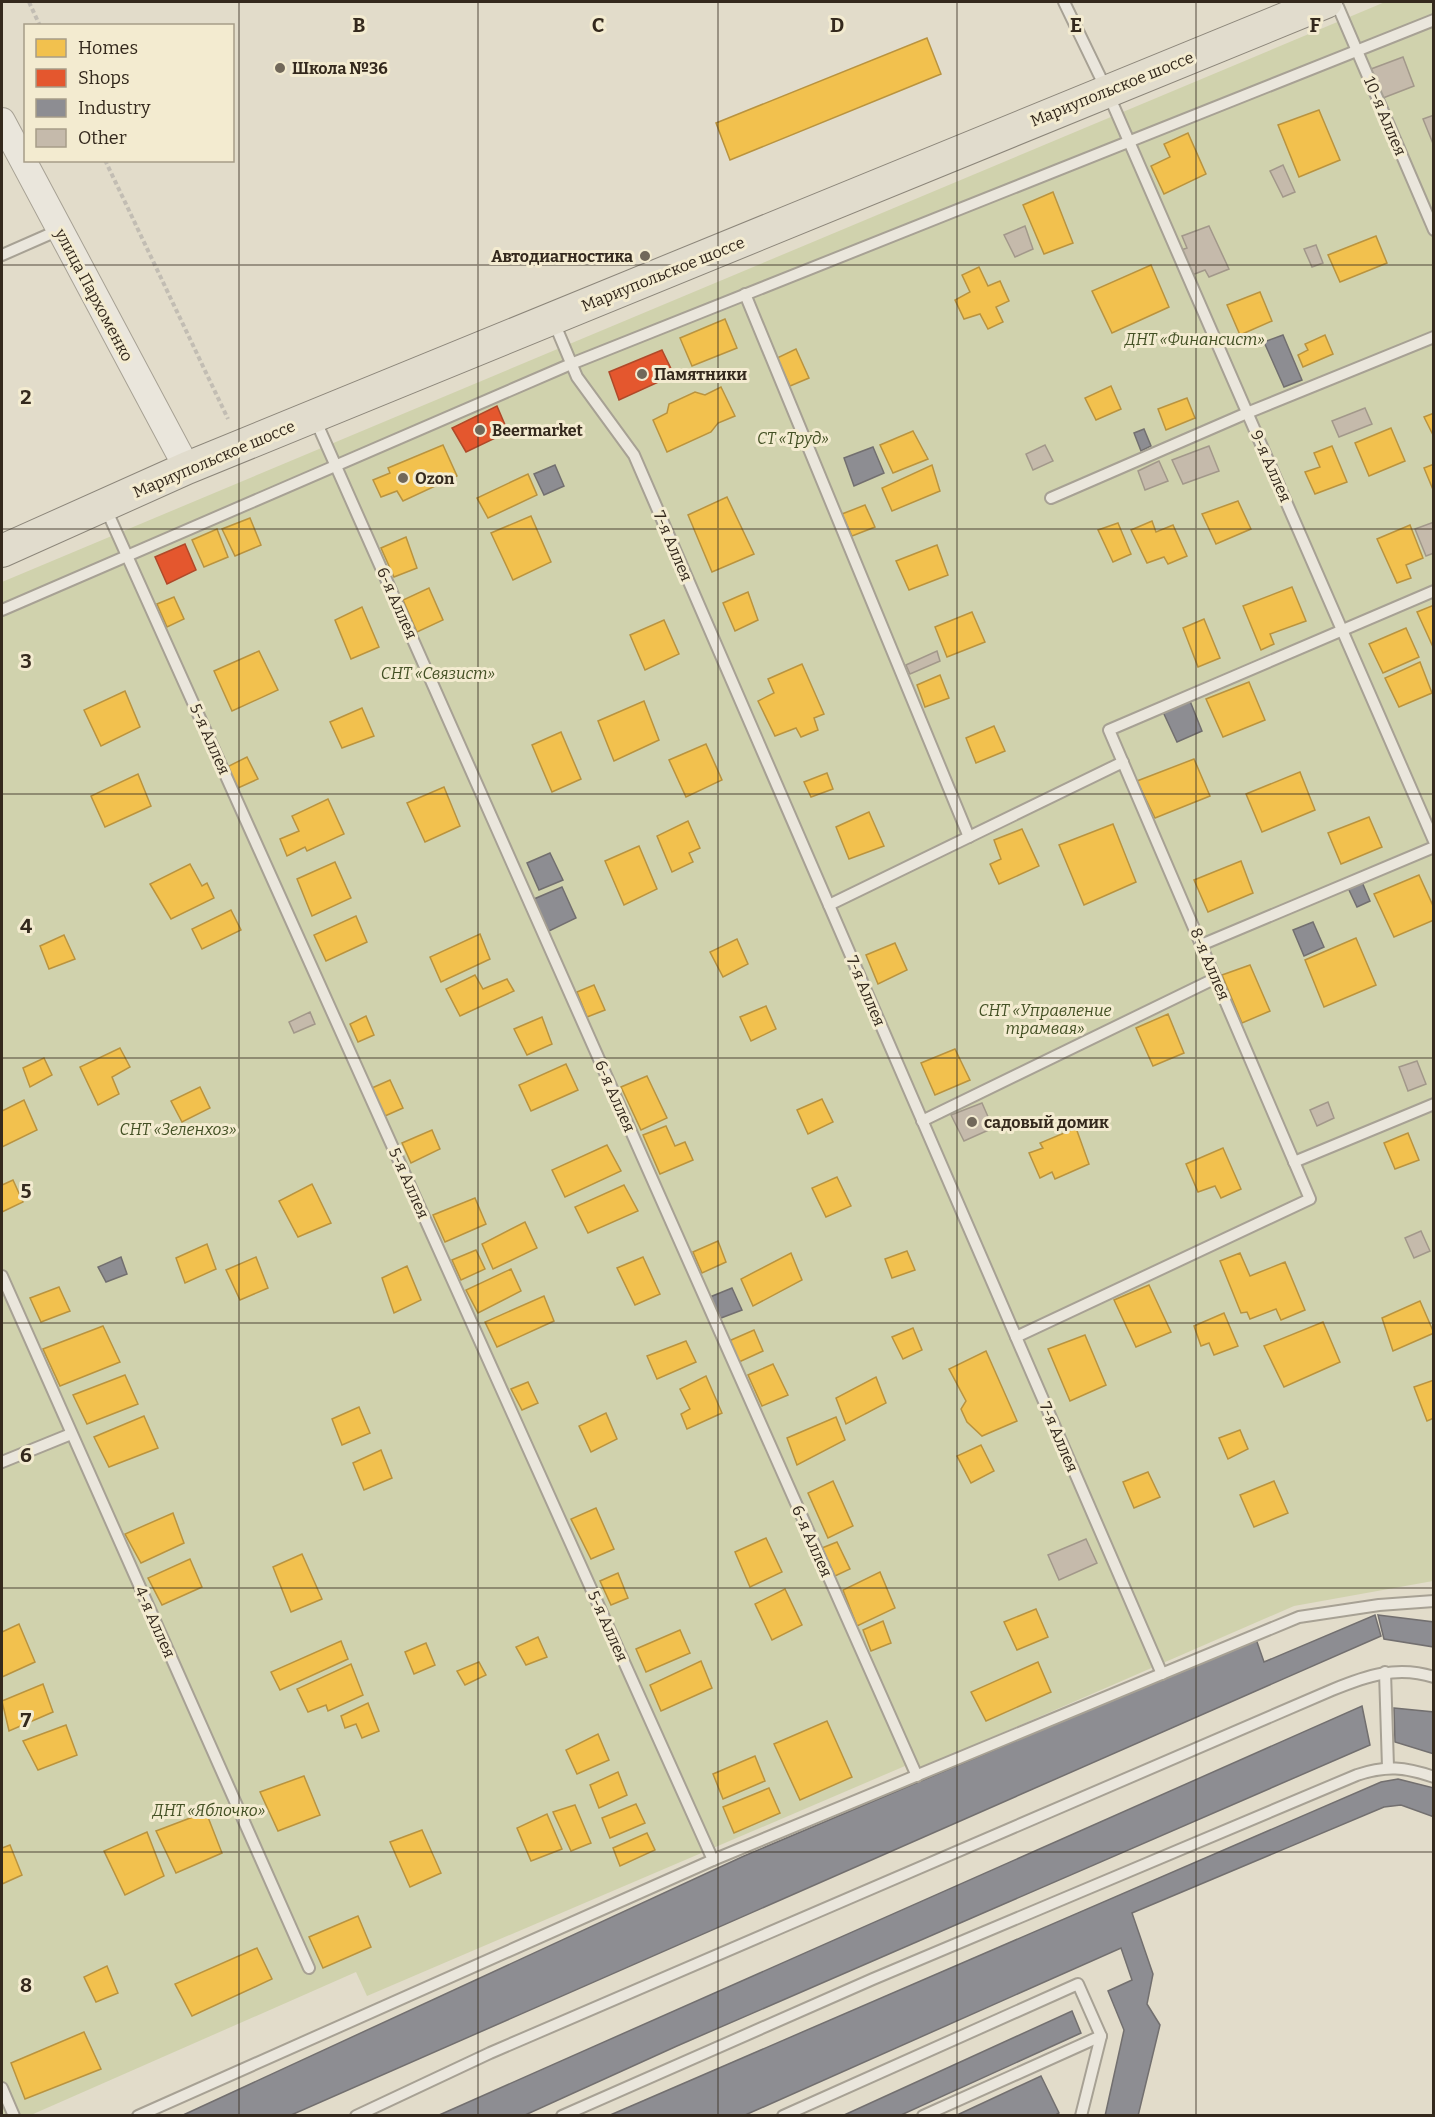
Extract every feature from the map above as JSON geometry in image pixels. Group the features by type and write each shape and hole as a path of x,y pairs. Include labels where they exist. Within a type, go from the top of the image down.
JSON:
{"main road":[{"name":"Мариупольское шоссе","path":"2,551 187,468 1326,2"}],"street":[{"name":"улица Пархоменко","path":"2,121 187,468"}],"lane":[{"name":"9-я Аллея","path":"1064,2 1129,140 1434,841"},
{"name":"10-я Аллея","path":"1336,2 1434,230"},
{"path":"2,610 335,464 571,364 1434,20"},
{"path":"2,255 59,230"},
{"path":"745,294 969,837"},
{"name":"7-я Аллея","path":"552,319 577,377 634,455 1162,1674"},
{"path":"1051,498 1247,413 1434,337"},
{"name":"6-я Аллея","path":"314,416 917,1776"},
{"name":"5-я Аллея","path":"104,505 713,1860"},
{"path":"1342,630 1434,591"},
{"name":"8-я Аллея","path":"1016,1337 1310,1199 1110,730 1342,630"},
{"path":"829,905 1123,762"},
{"path":"1201,945 1434,847"},
{"path":"922,1121 1216,978"},
{"path":"1294,1162 1434,1104"},
{"name":"4-я Аллея","path":"2,1276 309,1968"},
{"path":"2,1462 71,1434"},
{"path":"138,2115 713,1860 1299,1617 1379,1605 1434,1602"},
{"path":"356,2115 490,2053 1332,1690 1367,1676 1385,1672 1418,1672 1434,1677"},
{"path":"1385,1672 1388,1767"},
{"path":"562,2115 884,1974 1357,1775 1388,1767 1406,1767 1434,1776"},
{"path":"783,2115 1078,1984 1101,2036 1081,2115"},
{"path":"923,2115 1101,2036"},
{"path":"2,2088 14,2115"}],"path":[{"path":"29,2 39,24"},
{"path":"106,162 228,419"}],"green space":[{"path":"1385,2 1433,2 1433,1581 1294,1606 908,1774 905,1766 367,1996 356,1972 31,2115 2,2115 2,582"}],"building: Homes":[{"path":"927,38 941,74 730,160 716,123"},
{"path":"1319,110 1340,160 1299,177 1278,125"},
{"path":"1188,133 1206,174 1164,194 1151,166 1170,157 1164,144"},
{"path":"1053,192 1073,243 1044,254 1023,205"},
{"path":"1376,236 1387,263 1340,282 1328,255"},
{"path":"1151,265 1169,307 1112,333 1092,291"},
{"path":"979,267 988,286 1000,281 1009,301 996,307 1003,322 988,329 980,314 964,319 955,300 970,292 962,275"},
{"path":"1260,292 1272,321 1240,335 1227,305"},
{"path":"725,319 737,348 692,366 680,338"},
{"path":"1325,335 1333,354 1303,367 1298,355 1308,350 1305,344"},
{"path":"796,349 809,378 790,386 777,358"},
{"path":"1111,386 1121,409 1096,420 1085,398"},
{"path":"721,387 735,416 718,423 711,432 667,452 653,420 667,413 669,404 695,392 705,395"},
{"path":"1187,398 1195,418 1166,430 1158,409"},
{"path":"1434,413 1434,437 1424,417"},
{"path":"1391,428 1405,461 1369,476 1355,443"},
{"path":"913,431 928,459 893,473 880,445"},
{"path":"443,445 457,476 403,501 397,491 381,497 373,480 390,473 388,468"},
{"path":"1332,446 1347,482 1315,494 1305,472 1320,467 1314,453"},
{"path":"1434,464 1434,492 1424,468"},
{"path":"932,465 940,491 892,511 882,488"},
{"path":"528,474 537,495 488,518 477,498"},
{"path":"727,497 754,554 712,572 688,515"},
{"path":"1238,501 1251,529 1216,544 1202,514"},
{"path":"865,505 875,527 852,536 842,514"},
{"path":"531,516 551,562 513,580 491,533"},
{"path":"250,518 261,545 235,556 222,529"},
{"path":"1152,521 1156,532 1173,525 1187,556 1168,564 1164,557 1147,563 1131,530"},
{"path":"1118,523 1131,554 1113,562 1098,530"},
{"path":"1410,525 1423,558 1406,565 1411,578 1397,583 1377,539"},
{"path":"217,529 228,557 204,567 192,540"},
{"path":"406,537 417,568 394,577 381,548"},
{"path":"937,545 948,575 909,590 896,561"},
{"path":"1292,587 1306,621 1270,634 1274,644 1261,650 1243,606"},
{"path":"429,588 443,620 417,632 403,600"},
{"path":"748,592 758,620 735,631 723,603"},
{"path":"174,597 184,619 167,627 157,604"},
{"path":"1434,605 1434,646 1433,647 1417,612"},
{"path":"362,607 379,647 351,659 335,620"},
{"path":"972,612 985,642 947,657 935,627"},
{"path":"1204,619 1220,658 1198,667 1183,628"},
{"path":"664,620 679,654 645,670 630,635"},
{"path":"1406,628 1419,657 1383,673 1369,644"},
{"path":"259,651 278,690 232,711 214,671"},
{"path":"1420,662 1432,693 1399,707 1385,678"},
{"path":"802,664 824,714 814,718 818,730 801,737 796,728 775,736 758,701 774,693 768,679"},
{"path":"940,675 949,698 925,707 917,685"},
{"path":"1249,682 1265,720 1223,737 1206,699"},
{"path":"125,691 140,727 101,746 84,710"},
{"path":"644,701 659,740 614,761 598,721"},
{"path":"362,708 374,736 342,748 330,722"},
{"path":"994,726 1005,751 976,763 966,738"},
{"path":"561,732 581,779 552,792 532,745"},
{"path":"706,744 722,780 686,797 669,760"},
{"path":"247,757 258,779 238,788 227,767"},
{"path":"1194,759 1210,796 1155,818 1137,781"},
{"path":"1300,772 1315,810 1262,832 1246,794"},
{"path":"827,773 833,789 811,797 804,782"},
{"path":"138,774 151,806 105,827 91,796"},
{"path":"444,787 460,826 425,842 407,803"},
{"path":"328,799 344,834 307,851 305,847 287,856 280,839 299,831 292,816"},
{"path":"869,812 884,846 849,859 836,827"},
{"path":"1369,817 1382,847 1341,864 1328,833"},
{"path":"688,821 700,848 689,853 693,862 672,872 657,836"},
{"path":"1113,824 1136,882 1084,905 1059,845"},
{"path":"1022,829 1039,866 999,884 990,864 1001,859 994,840"},
{"path":"639,846 657,889 624,905 605,861"},
{"path":"1241,861 1253,893 1208,912 1194,880"},
{"path":"335,862 351,898 312,916 297,879"},
{"path":"190,864 202,886 207,883 214,898 171,919 150,884"},
{"path":"1419,875 1434,908 1434,920 1394,937 1374,894"},
{"path":"231,910 241,930 202,949 192,929"},
{"path":"356,916 367,942 326,961 314,935"},
{"path":"480,934 490,959 441,982 430,957"},
{"path":"64,935 75,959 49,969 40,946"},
{"path":"1356,938 1376,985 1324,1007 1305,960"},
{"path":"737,939 748,964 723,977 710,952"},
{"path":"895,943 907,970 878,984 866,955"},
{"path":"1250,965 1270,1011 1242,1023 1222,975"},
{"path":"475,975 483,989 507,979 514,991 460,1016 446,989"},
{"path":"594,985 605,1010 587,1017 577,992"},
{"path":"766,1006 776,1029 751,1041 740,1017"},
{"path":"1168,1014 1184,1053 1153,1066 1136,1028"},
{"path":"366,1016 374,1035 358,1042 350,1024"},
{"path":"542,1017 552,1044 527,1055 514,1029"},
{"path":"120,1048 130,1067 112,1077 119,1094 98,1105 80,1067"},
{"path":"955,1049 970,1080 935,1095 921,1063"},
{"path":"44,1058 52,1075 30,1087 23,1068"},
{"path":"566,1064 578,1090 531,1111 519,1085"},
{"path":"647,1076 667,1118 641,1130 621,1087"},
{"path":"390,1080 403,1108 385,1116 372,1088"},
{"path":"200,1087 210,1108 182,1122 171,1101"},
{"path":"822,1099 833,1122 808,1134 797,1110"},
{"path":"24,1100 37,1130 2,1147 2,1111"},
{"path":"666,1126 675,1146 685,1142 693,1160 660,1174 643,1135"},
{"path":"1076,1128 1089,1164 1055,1179 1052,1172 1040,1178 1029,1153 1043,1148 1040,1143"},
{"path":"432,1130 440,1149 411,1163 402,1143"},
{"path":"1408,1133 1419,1160 1395,1169 1384,1143"},
{"path":"607,1145 621,1171 565,1197 552,1170"},
{"path":"1223,1148 1241,1189 1221,1198 1215,1186 1198,1192 1186,1164"},
{"path":"837,1177 851,1206 826,1217 812,1188"},
{"path":"13,1180 23,1202 2,1212 2,1185"},
{"path":"312,1184 331,1223 298,1237 279,1201"},
{"path":"624,1185 638,1211 588,1233 575,1207"},
{"path":"475,1198 486,1224 445,1242 433,1215"},
{"path":"525,1222 537,1248 493,1269 482,1244"},
{"path":"718,1241 726,1262 702,1273 693,1252"},
{"path":"207,1244 216,1269 185,1283 176,1258"},
{"path":"476,1250 485,1269 461,1280 452,1260"},
{"path":"907,1251 915,1270 892,1278 885,1259"},
{"path":"791,1253 802,1280 753,1306 741,1279"},
{"path":"1240,1253 1250,1276 1285,1262 1305,1310 1281,1320 1276,1309 1250,1319 1247,1312 1241,1313 1220,1261"},
{"path":"256,1257 268,1288 240,1300 226,1270"},
{"path":"643,1257 660,1294 635,1305 617,1268"},
{"path":"407,1266 421,1300 394,1313 382,1278"},
{"path":"511,1269 521,1291 478,1313 466,1290"},
{"path":"1149,1285 1171,1332 1136,1347 1114,1300"},
{"path":"59,1287 70,1311 41,1322 30,1298"},
{"path":"544,1296 554,1321 497,1347 485,1322"},
{"path":"1420,1301 1434,1333 1393,1351 1382,1318"},
{"path":"1224,1313 1238,1346 1214,1355 1209,1343 1201,1346 1194,1326"},
{"path":"1323,1322 1340,1362 1284,1387 1264,1346"},
{"path":"103,1326 120,1362 60,1386 43,1349"},
{"path":"913,1328 922,1350 903,1359 892,1337"},
{"path":"754,1330 763,1351 739,1362 729,1341"},
{"path":"1085,1335 1106,1385 1070,1401 1048,1349"},
{"path":"686,1341 696,1362 657,1379 647,1356"},
{"path":"986,1351 1017,1421 982,1436 967,1422 961,1409 966,1401 949,1369"},
{"path":"773,1364 788,1395 762,1406 748,1375"},
{"path":"125,1375 138,1404 87,1424 73,1395"},
{"path":"706,1376 722,1413 687,1429 681,1414 690,1409 680,1389"},
{"path":"876,1377 886,1403 846,1424 836,1398"},
{"path":"1434,1380 1434,1418 1427,1421 1414,1387"},
{"path":"528,1382 538,1403 522,1410 511,1389"},
{"path":"359,1407 370,1433 342,1445 332,1419"},
{"path":"606,1413 617,1439 591,1452 579,1426"},
{"path":"144,1416 158,1448 109,1467 94,1437"},
{"path":"836,1417 845,1440 797,1465 787,1438"},
{"path":"1240,1430 1248,1449 1228,1459 1219,1438"},
{"path":"981,1445 994,1471 971,1483 957,1456"},
{"path":"381,1450 392,1478 364,1490 353,1463"},
{"path":"1148,1472 1160,1497 1134,1508 1123,1482"},
{"path":"833,1481 853,1526 828,1538 808,1493"},
{"path":"1274,1481 1288,1513 1254,1527 1240,1495"},
{"path":"596,1508 614,1549 591,1559 571,1519"},
{"path":"173,1513 184,1543 141,1563 125,1534"},
{"path":"766,1538 782,1572 750,1587 735,1552"},
{"path":"837,1542 850,1569 835,1576 822,1548"},
{"path":"302,1554 322,1599 291,1612 273,1567"},
{"path":"190,1559 202,1587 162,1605 148,1578"},
{"path":"880,1572 895,1608 857,1626 843,1590"},
{"path":"618,1573 628,1598 611,1605 600,1581"},
{"path":"785,1589 802,1625 772,1640 755,1604"},
{"path":"1036,1609 1048,1637 1017,1650 1004,1622"},
{"path":"883,1621 891,1643 871,1651 863,1630"},
{"path":"19,1624 35,1662 2,1677 2,1632"},
{"path":"680,1630 690,1653 646,1672 636,1649"},
{"path":"538,1637 547,1657 526,1665 516,1647"},
{"path":"341,1641 348,1659 280,1690 271,1672"},
{"path":"426,1643 435,1665 414,1674 405,1652"},
{"path":"701,1661 712,1688 661,1711 650,1685"},
{"path":"479,1662 486,1675 465,1685 457,1671"},
{"path":"1038,1662 1051,1692 986,1721 971,1692"},
{"path":"351,1664 363,1695 328,1711 326,1705 308,1712 297,1689"},
{"path":"43,1684 53,1712 9,1731 2,1701"},
{"path":"368,1703 379,1731 362,1738 356,1724 345,1728 341,1716"},
{"path":"827,1721 852,1777 800,1800 774,1744"},
{"path":"66,1725 77,1755 38,1770 23,1741"},
{"path":"598,1734 609,1760 577,1774 566,1750"},
{"path":"755,1756 765,1781 723,1799 713,1774"},
{"path":"618,1772 627,1795 599,1808 590,1785"},
{"path":"304,1776 320,1815 278,1831 260,1792"},
{"path":"769,1788 780,1813 734,1833 723,1807"},
{"path":"636,1804 645,1823 610,1838 602,1818"},
{"path":"575,1805 591,1843 571,1851 553,1812"},
{"path":"206,1812 222,1853 176,1873 156,1831"},
{"path":"547,1814 562,1849 531,1861 517,1828"},
{"path":"422,1830 441,1873 410,1887 390,1842"},
{"path":"147,1832 164,1876 125,1895 104,1851"},
{"path":"647,1833 655,1850 620,1866 613,1848"},
{"path":"10,1845 22,1875 2,1884 2,1848"},
{"path":"358,1916 371,1947 323,1968 309,1937"},
{"path":"257,1948 272,1979 192,2016 175,1984"},
{"path":"107,1966 118,1993 96,2002 84,1977"},
{"path":"84,2032 101,2069 25,2099 11,2063"}],"building: Shops":[{"name":"Памятники","path":"662,350 674,375 619,400 609,372"},
{"name":"Beermarket","path":"497,406 508,432 466,452 452,428"},
{"path":"185,544 196,570 167,584 155,557"}],"building: Industry":[{"path":"1283,335 1302,380 1284,387 1264,342"},
{"path":"1144,429 1151,446 1141,451 1134,433"},
{"path":"873,447 884,473 854,486 844,458"},
{"path":"555,465 564,486 544,495 534,474"},
{"path":"1190,701 1202,731 1177,742 1163,712"},
{"path":"550,853 563,880 539,890 527,863"},
{"path":"1362,882 1370,901 1357,907 1348,888"},
{"path":"562,887 576,918 549,931 534,899"},
{"path":"1313,922 1324,947 1304,956 1293,930"},
{"path":"121,1257 127,1274 106,1282 98,1267"},
{"path":"732,1288 742,1310 721,1318 710,1297"},
{"path":"1375,1615 1381,1636 289,2116 181,2116 744,1856 1256,1639 1264,1662"},
{"path":"1378,1615 1434,1622 1434,1647 1384,1639"},
{"path":"1362,1706 1370,1745 677,2046 523,2116 437,2116"},
{"path":"1394,1708 1434,1712 1434,1754 1395,1742"},
{"path":"1398,1779 1434,1788 1434,1817 1401,1805 1384,1807 1132,1913 1153,1974 1147,2004 1160,2025 1138,2116 1105,2116 1124,2030 1108,1991 1132,1980 1121,1948 743,2116 608,2116 1381,1782"},
{"path":"1072,2011 1081,2033 899,2116 842,2116"},
{"path":"1041,2076 1059,2113 1054,2116 955,2116"}],"building: Other":[{"path":"1403,57 1414,86 1383,98 1371,69"},
{"path":"1434,115 1434,146 1423,119"},
{"path":"1283,165 1295,192 1283,197 1270,171"},
{"path":"1025,226 1033,249 1015,257 1004,235"},
{"path":"1209,226 1229,269 1209,277 1205,270 1192,275 1181,250 1187,248 1182,236"},
{"path":"1316,245 1323,263 1312,267 1304,249"},
{"path":"1365,408 1372,424 1339,437 1332,421"},
{"path":"1045,445 1053,461 1033,470 1026,454"},
{"path":"1209,446 1219,471 1183,484 1172,460"},
{"path":"1159,461 1168,481 1145,490 1138,471"},
{"path":"1434,522 1434,553 1426,556 1415,529"},
{"path":"937,651 940,661 910,674 906,665"},
{"path":"310,1012 315,1024 294,1033 289,1022"},
{"path":"1417,1061 1426,1084 1408,1091 1399,1067"},
{"path":"1328,1102 1334,1118 1317,1126 1310,1110"},
{"name":"садовый домик","path":"982,1103 993,1128 964,1141 951,1115"},
{"path":"1421,1231 1430,1251 1414,1258 1405,1238"},
{"path":"1086,1539 1097,1563 1059,1580 1048,1555"}],"place":[{"name":"Школа №36","path":"280,68"},
{"name":"Автодиагностика","path":"645,256"},
{"name":"Памятники","path":"642,374"},
{"name":"Beermarket","path":"480,430"},
{"name":"Ozon","path":"403,478"},
{"name":"садовый домик","path":"972,1122"}],"park label":[{"name":"ДНТ «Финансист»","path":"1195,339"},
{"name":"СТ «Труд»","path":"793,438"},
{"name":"СНТ «Связист»","path":"438,673"},
{"name":"СНТ «Управление трамвая»","path":"1045,1019"},
{"name":"СНТ «Зеленхоз»","path":"178,1129"},
{"name":"ДНТ «Яблочко»","path":"209,1810"}]}
